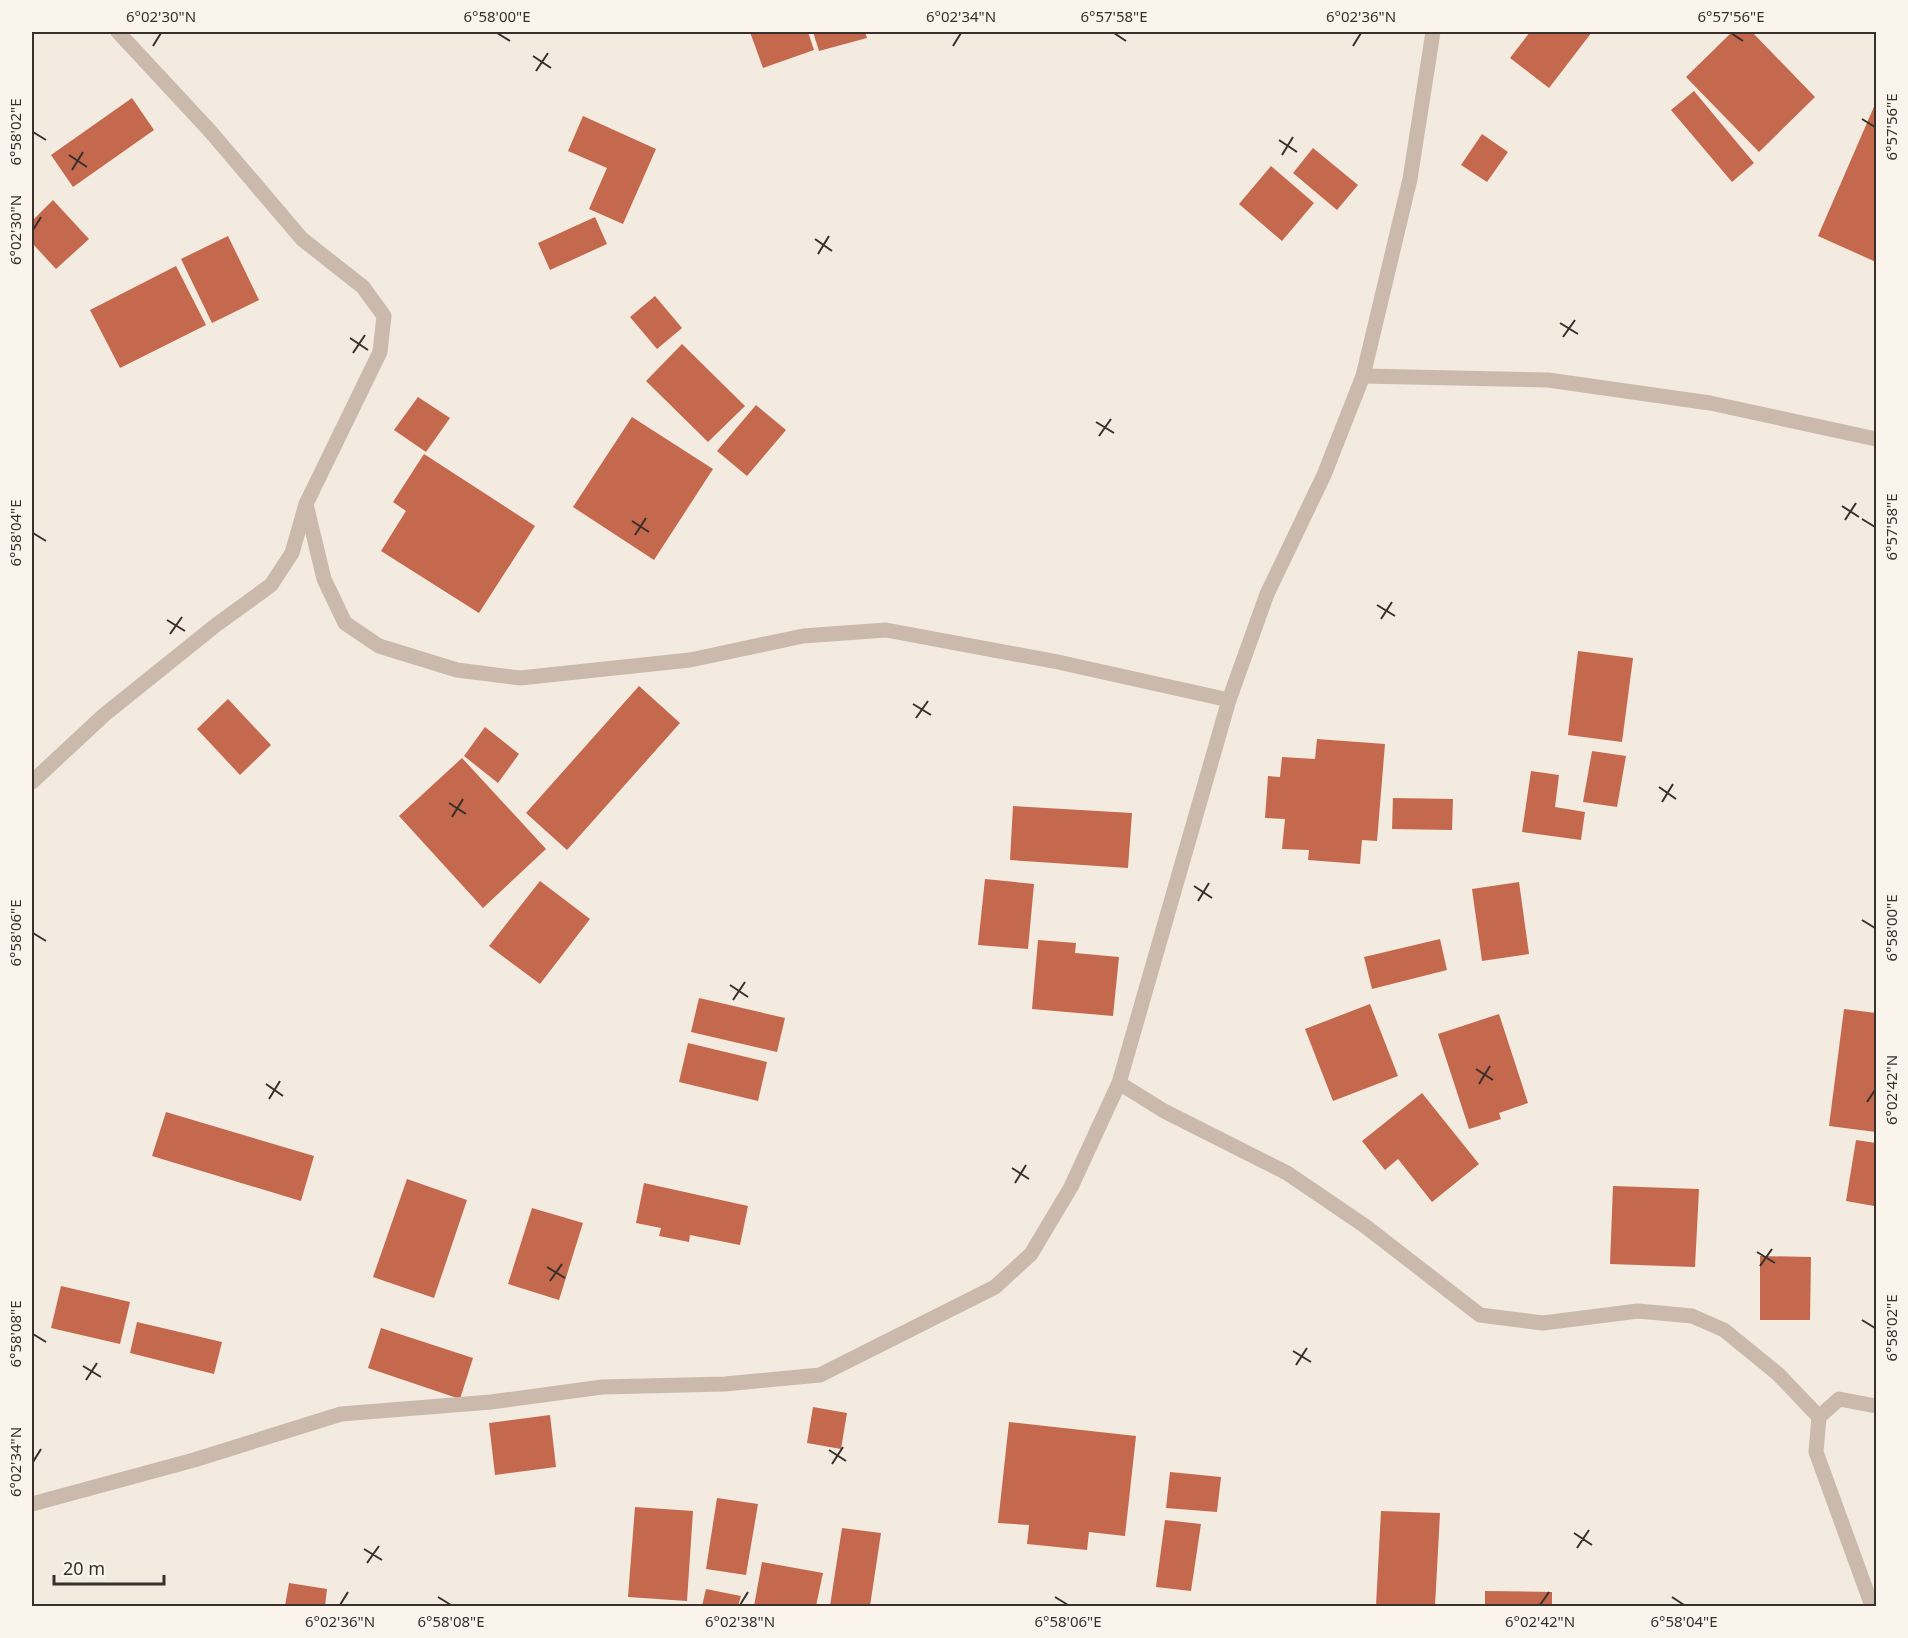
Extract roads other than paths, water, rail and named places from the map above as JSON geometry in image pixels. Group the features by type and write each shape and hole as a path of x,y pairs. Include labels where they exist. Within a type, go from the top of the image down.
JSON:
{"street":[{"path":"32,782 114,707 216,625 271,585 292,553 306,504 380,352 384,316 363,287 302,239 210,131 118,32"},
{"path":"32,1504 194,1460 341,1414 491,1402 602,1387 725,1384 820,1375 994,1287 1031,1254 1071,1187 1119,1083 1229,700 1267,594 1324,475 1363,376 1410,179 1433,32"},
{"path":"1363,376 1548,380 1710,403 1876,439"},
{"path":"306,504 324,579 345,623 379,646 457,670 520,678 690,660 803,636 886,630 1058,662 1229,700"},
{"path":"1119,1083 1164,1111 1287,1173 1365,1226 1480,1315 1543,1323 1638,1311 1692,1316 1724,1330 1778,1374 1819,1416"},
{"path":"1872,1606 1816,1452 1819,1416 1839,1399 1876,1406"}]}
